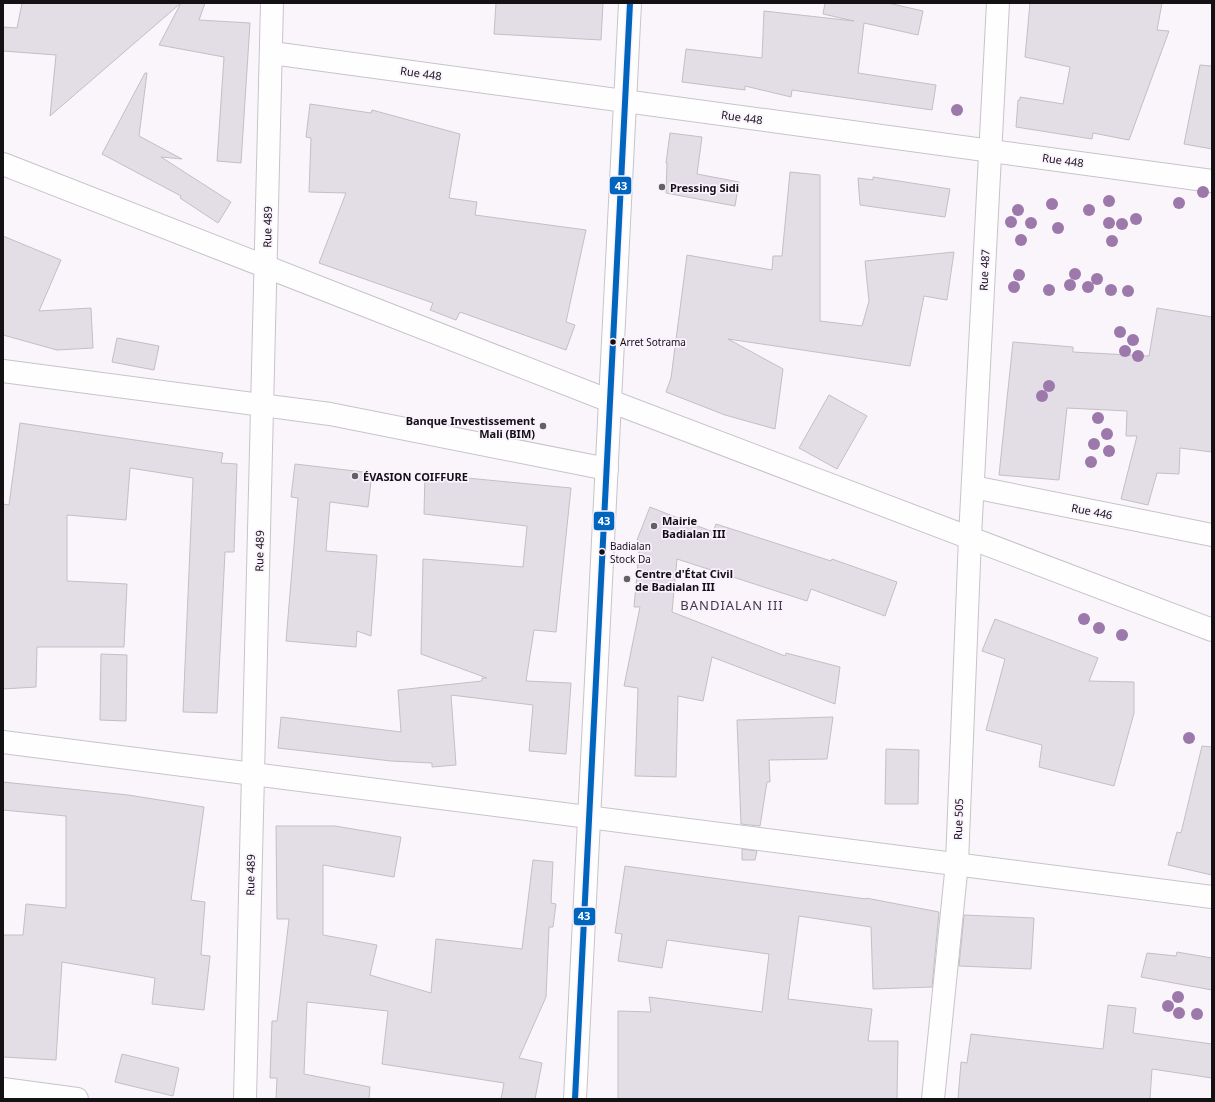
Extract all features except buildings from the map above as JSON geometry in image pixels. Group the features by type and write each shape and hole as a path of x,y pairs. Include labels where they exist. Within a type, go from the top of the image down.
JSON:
{"street":[{"name":"Rue 489","path":"245,1099 272,53 272,3"},
{"path":"575,1099 630,3"},
{"name":"Rue 487","path":"970,537 998,3"},
{"name":"Rue 448","path":"272,53 1212,181"},
{"path":"3,164 266,268 610,401 1212,630"},
{"path":"3,371 330,414 607,468"},
{"name":"Rue 446","path":"973,488 1212,535"},
{"name":"Rue 505","path":"933,1099 957,863 970,537"},
{"path":"3,742 957,863 1212,897"},
{"path":"3,1089 77,1099"}],"transit line":[{"name":"43","path":"575,1099 630,3"}],"place":[{"name":"Pressing Sidi","path":"662,187"},
{"name":"Arret Sotrama","path":"613,342"},
{"name":"Banque Investissement Mali (BIM)","path":"543,426"},
{"name":"ÉVASION COIFFURE","path":"355,476"},
{"name":"Mairie Badialan III","path":"654,526"},
{"name":"Badialan Stock Da","path":"602,552"},
{"name":"Centre d'État Civil de Badialan III","path":"627,579"}],"district":[{"name":"BANDIALAN III","path":"732,605"}]}
